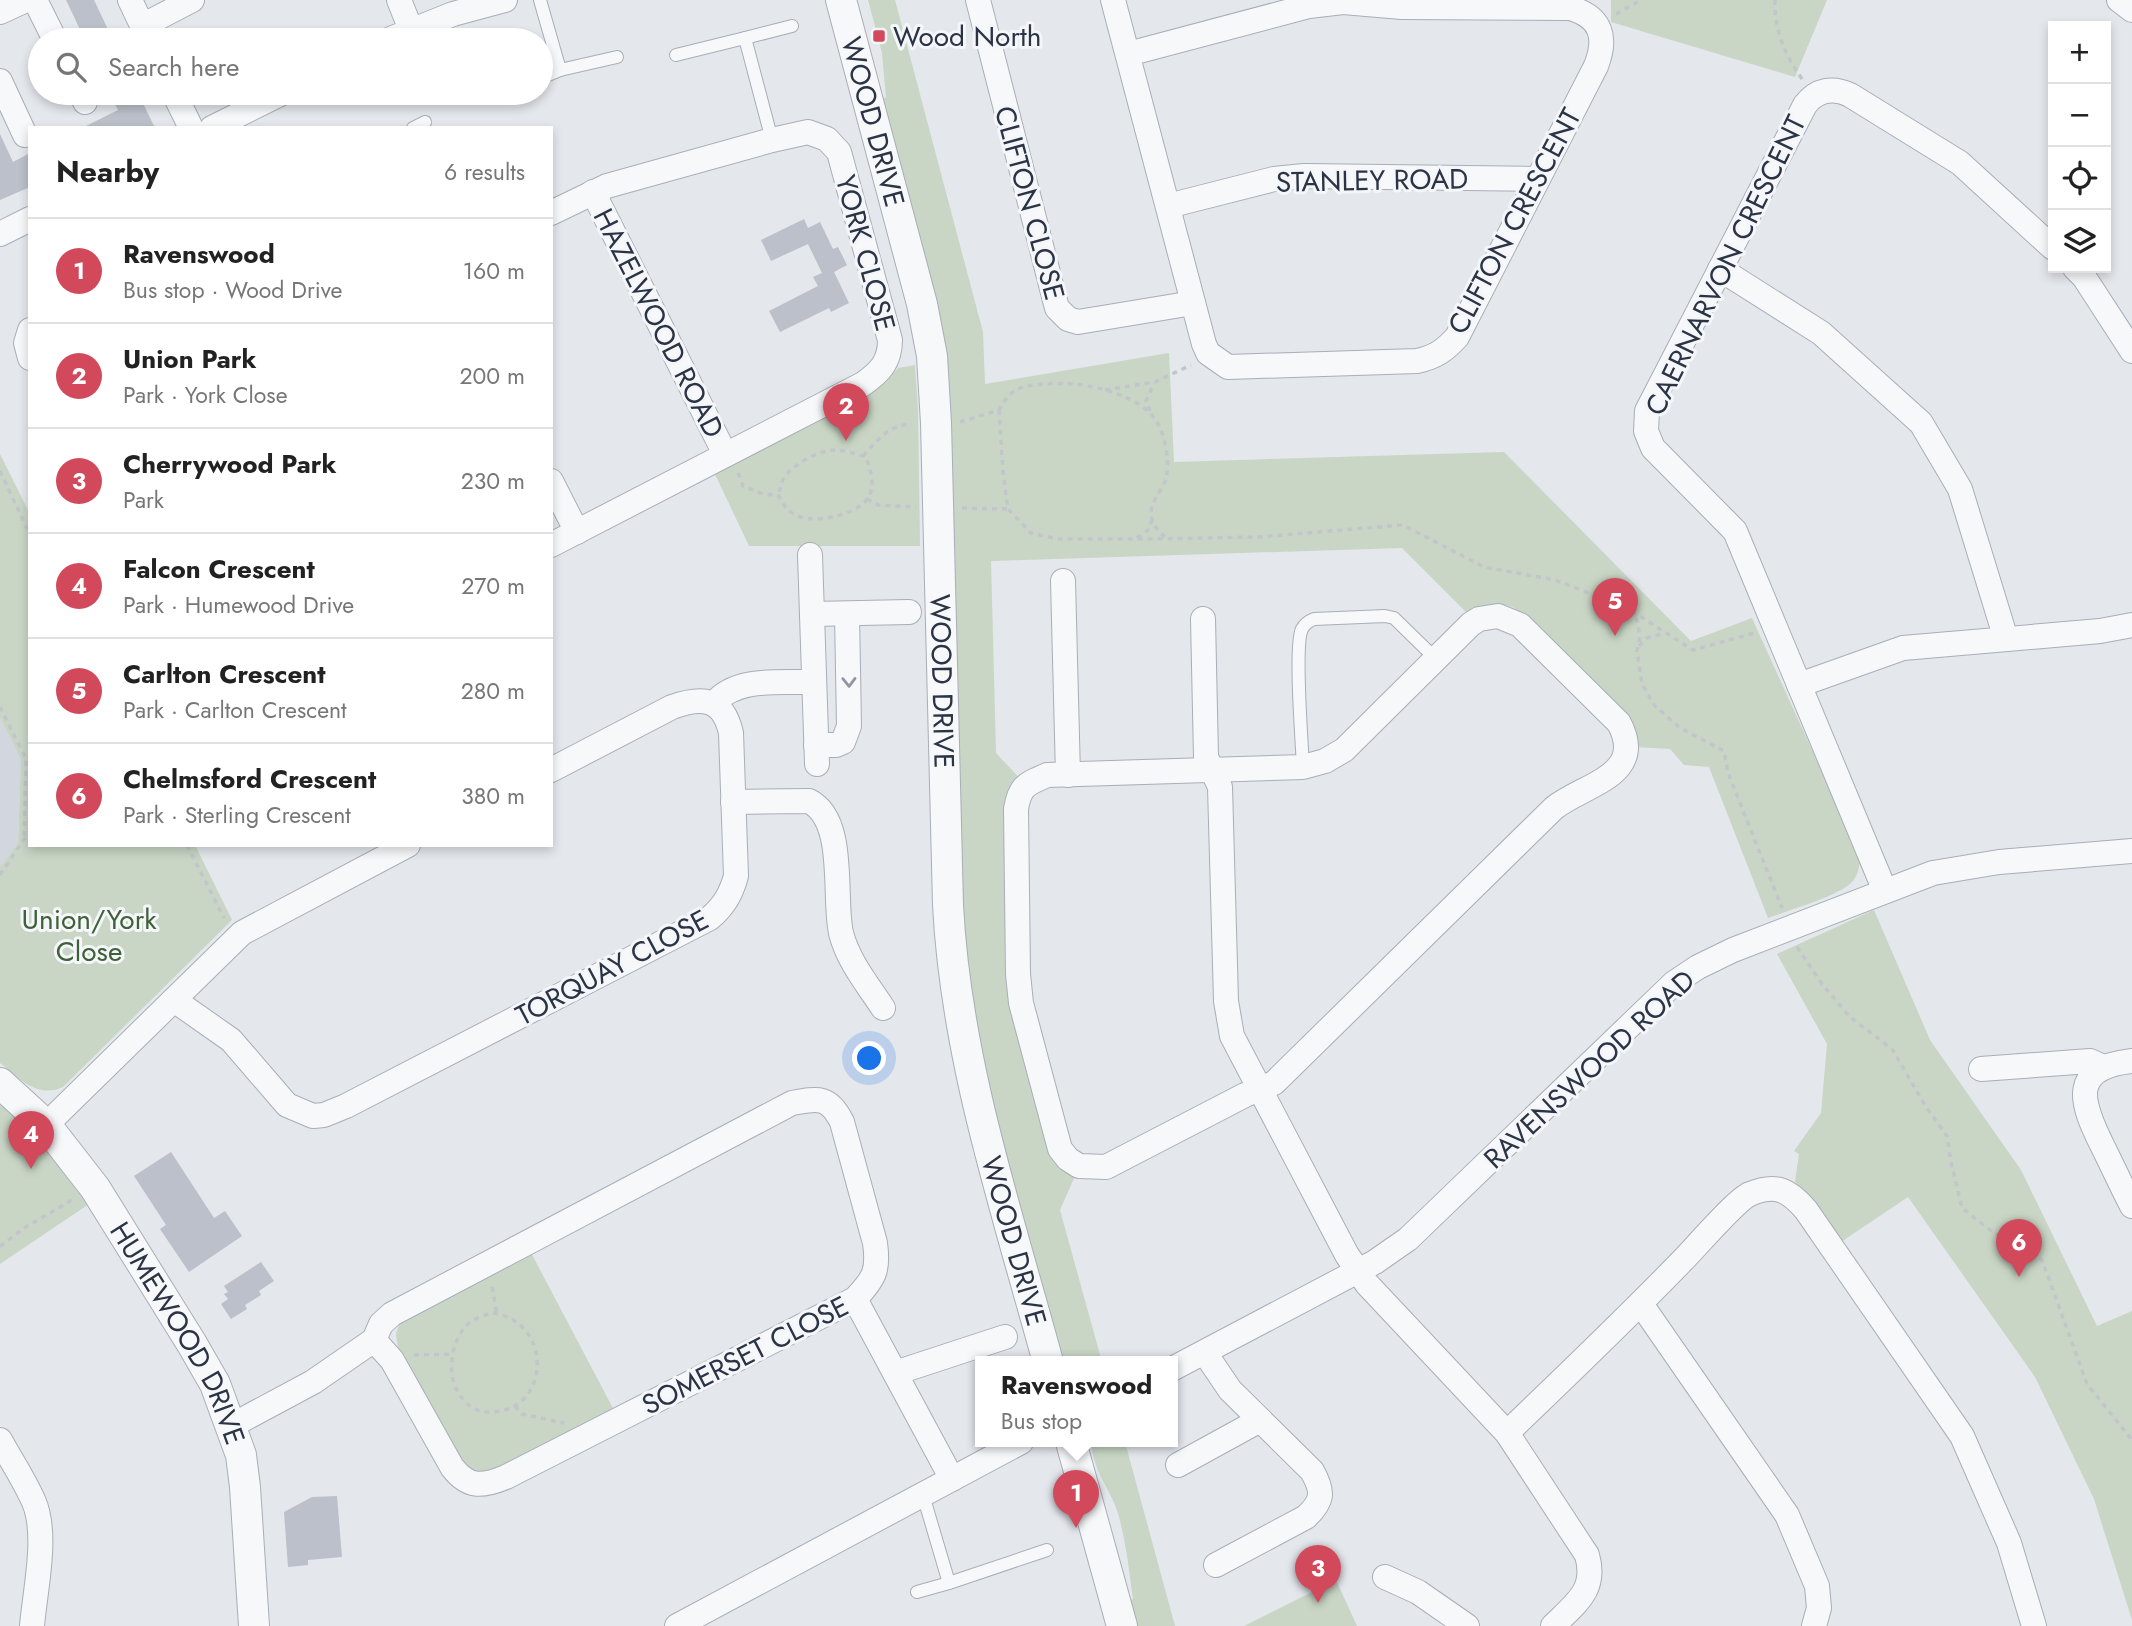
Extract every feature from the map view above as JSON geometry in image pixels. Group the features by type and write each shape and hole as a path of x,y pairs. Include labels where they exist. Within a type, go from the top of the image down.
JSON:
{"street":[{"path":"0,12 26,0"},
{"path":"35,0 49,28"},
{"path":"130,0 144,28"},
{"path":"153,28 192,0"},
{"path":"399,0 410,28"},
{"path":"416,28 453,14 505,0"},
{"name":"WOOD DRIVE","path":"841,0 922,304 932,356 948,905 953,974 973,1084 1046,1356"},
{"name":"CLIFTON CLOSE","path":"978,0 1057,308 1068,319 1078,322 1193,303"},
{"path":"1114,0 1208,353"},
{"path":"2119,0 2132,10"},
{"path":"1128,54 1309,6 1343,2 1402,7 1570,8 1580,11 1596,24"},
{"name":"CLIFTON CRESCENT","path":"1208,353 1228,366 1242,368 1418,361 1442,353 1457,337 1599,59 1602,38 1596,24"},
{"path":"0,81 25,135"},
{"name":"CAERNARVON CRESCENT","path":"1885,891 1735,531 1659,455 1647,431 1646,421 1651,401 1805,105 1813,96 1833,90 1850,94 1960,163 2048,243"},
{"path":"180,105 190,126"},
{"path":"216,126 258,105"},
{"name":"YORK CLOSE","path":"553,212 593,192 772,140 808,132 827,139 839,152 890,340 890,351 880,372 863,384 553,544"},
{"name":"STANLEY ROAD","path":"1168,206 1274,179 1304,176 1536,179"},
{"name":"HAZELWOOD ROAD","path":"593,192 725,454"},
{"path":"1720,269 1821,333 1921,423 1959,489 2006,639"},
{"path":"2081,273 2132,351"},
{"path":"553,485 577,532"},
{"path":"810,555 817,755 843,742 849,726 847,614"},
{"path":"1063,581 1068,775"},
{"path":"812,614 909,612"},
{"path":"1498,616 1514,621 1619,723 1625,741 1623,760 1611,776 1577,792 1554,808 1275,1083 1258,1089 1107,1167 1079,1166 1068,1159 1060,1149 1021,1003 1018,974 1018,794 1026,785 1048,775 1212,770 1303,767 1325,761 1344,750 1471,624 1498,616"},
{"path":"1203,619 1206,757 1220,787 1228,1018 1232,1036 1357,1270 1367,1284 1507,1433 1587,1555 1590,1577 1587,1589 1553,1626"},
{"path":"1799,685 1903,648 2132,625"},
{"path":"553,769 672,707 694,701 714,704 726,692 745,685 814,681"},
{"name":"TORQUAY CLOSE","path":"174,1000 231,1040 287,1105 313,1116 324,1115 346,1107 710,918 727,900 736,876 731,733 724,713 714,704"},
{"path":"733,802 799,800 809,801 819,807 830,829 835,850 841,932 857,969 884,1008"},
{"path":"46,1125 242,933 404,847"},
{"name":"RAVENSWOOD ROAD","path":"1178,1366 1376,1262 1408,1239 1674,984 1715,958 1933,873 1999,862 2132,850"},
{"path":"1981,1069 2090,1061 2103,1067"},
{"path":"2132,1061 2103,1067 2093,1074 2087,1084 2086,1111 2132,1206"},
{"name":"HUMEWOOD DRIVE","path":"0,1083 46,1125 95,1188 205,1364 241,1455 254,1626"},
{"name":"SOMERSET CLOSE","path":"231,1426 313,1382 374,1340 382,1324 392,1314 792,1103 816,1100 829,1103 842,1122 876,1243 875,1273 870,1283 855,1299 490,1484 462,1480 391,1360 374,1340"},
{"path":"1507,1433 1641,1304 1746,1195 1770,1188 1794,1197 1962,1436 2009,1544 2034,1626"},
{"path":"855,1299 952,1479"},
{"path":"1641,1304 1787,1515 1817,1586 1819,1608 1814,1626"},
{"path":"895,1373 1006,1337"},
{"path":"1205,1353 1230,1390 1312,1471 1319,1483 1321,1495 1317,1507 1306,1517 1216,1565"},
{"path":"1178,1465 1260,1420"},
{"path":"0,1440 34,1503 39,1521 40,1543 32,1626"},
{"path":"677,1626 1012,1447"},
{"path":"1072,1447 1122,1626"},
{"path":"1385,1577 1418,1592 1467,1626"}],"lane":[{"path":"540,0 548,28"},
{"path":"676,55 792,26"},
{"path":"745,38 772,140"},
{"path":"553,46 560,70"},
{"path":"553,73 617,57"},
{"path":"1303,767 1299,647 1303,627 1308,622 1314,619 1385,616 1394,618 1436,659"},
{"path":"923,1495 949,1583"},
{"path":"917,1592 1047,1550"}],"path":[{"path":"1596,24 1641,0"},
{"path":"1775,0 1780,39 1791,64 1813,96"},
{"path":"1103,390 1154,382 1184,370 1208,353"},
{"path":"953,508 1008,509 999,410 1007,396 1025,386 1061,382 1103,390 1124,397 1150,413"},
{"path":"1136,539 1148,530 1152,520 1152,507 1167,475 1167,452 1162,434 1146,401 1154,382"},
{"path":"960,422 999,410"},
{"path":"863,456 889,428 898,424 919,423"},
{"path":"831,450 848,451 863,456 866,457 872,473 871,493 849,513 825,518 802,517 784,508 779,496 781,483 787,473 806,460 831,450"},
{"path":"725,454 729,464 739,474 743,486 760,493 779,496"},
{"path":"0,471 28,532"},
{"path":"867,499 878,505 922,508"},
{"path":"1152,520 1158,532 1167,538"},
{"path":"1628,608 1664,634 1693,650 1775,627"},
{"path":"1637,648 1647,638 1664,634"},
{"path":"0,707 26,759 24,839"},
{"path":"0,875 28,837"},
{"path":"188,847 235,940"},
{"path":"1788,929 1791,938 1822,984 1850,1017 1892,1049 1926,1107 1947,1136 1962,1208 1994,1233 2042,1260 2087,1384 2132,1440"},
{"path":"0,1246 95,1188"},
{"path":"485,1265 497,1314"},
{"path":"480,1316 508,1316 527,1331 536,1349 535,1381 526,1396 515,1406 498,1412 485,1413 475,1410 453,1382 454,1354 469,1323 480,1316"},
{"path":"391,1360 407,1356 454,1354"},
{"path":"515,1406 522,1413 574,1426 584,1438"}],"shaded area":[{"path":"0,718 21,760 18,843 0,867"}],"green space":[{"path":"868,0 895,0 983,332 985,384 1169,353 1174,462 1504,452 1691,641 1752,618 1861,858 1855,877 1844,888 1768,918 1709,767 1684,765 1670,749 1636,747 1555,646 1521,613 1509,606 1492,605 1468,614 1402,548 991,561 996,753 1025,784 1016,975 1079,1167 1060,1210 1100,1356 1060,1356 999,1130 972,1010 963,907 949,413 881,98 886,98 882,53"},
{"path":"1611,0 1827,0 1795,77 1611,22"},
{"path":"915,365 920,546 749,546 714,472 885,383 898,368"},
{"name":"Union/York Close","path":"0,454 28,510 28,847 196,847 232,920 63,1087 54,1090 37,1089 29,1085 0,1063 0,867 18,843 21,760 0,718"},
{"path":"1874,910 1930,1040 2021,1170 2097,1326 2132,1311 2132,1620 2094,1499 2035,1377 1908,1197 1838,1244 1795,1182 1799,1154 1794,1151 1821,1113 1827,1044 1777,954"},
{"path":"0,1105 34,1134 89,1204 0,1264"},
{"path":"529,1249 615,1412 485,1477 459,1464 398,1348 396,1334 400,1321"},
{"path":"1092,1447 1126,1447 1175,1626 1134,1626 1127,1601 1133,1599 1121,1524"},
{"path":"1336,1580 1357,1626 1244,1626"}],"building":[{"path":"66,0 94,0 107,28 79,28"},
{"path":"115,105 144,105 154,126 86,126 118,110"},
{"path":"0,134 13,162 28,154 28,188 0,200"},
{"path":"804,219 808,228 820,222 833,249 838,247 847,265 834,272 849,303 831,312 829,308 780,332 769,311 818,286 813,277 822,273 808,244 771,261 761,240"},
{"path":"171,1152 214,1218 225,1211 242,1236 189,1272 160,1229 166,1225 134,1176"},
{"path":"261,1262 274,1281 259,1291 261,1295 245,1305 247,1309 231,1319 221,1304 228,1299 224,1294 228,1292 224,1286"},
{"path":"337,1496 342,1557 308,1560 308,1565 288,1567 284,1512 312,1497"}],"place":[{"name":"Wood North","path":"879,36"},
{"name":"Union Park","path":"846,441"},
{"name":"Carlton Crescent","path":"1615,636"},
{"name":"Falcon Crescent","path":"31,1169"},
{"name":"Chelmsford Crescent","path":"2019,1277"},
{"name":"Ravenswood","path":"1076,1528"},
{"name":"Cherrywood Park","path":"1318,1603"}]}
